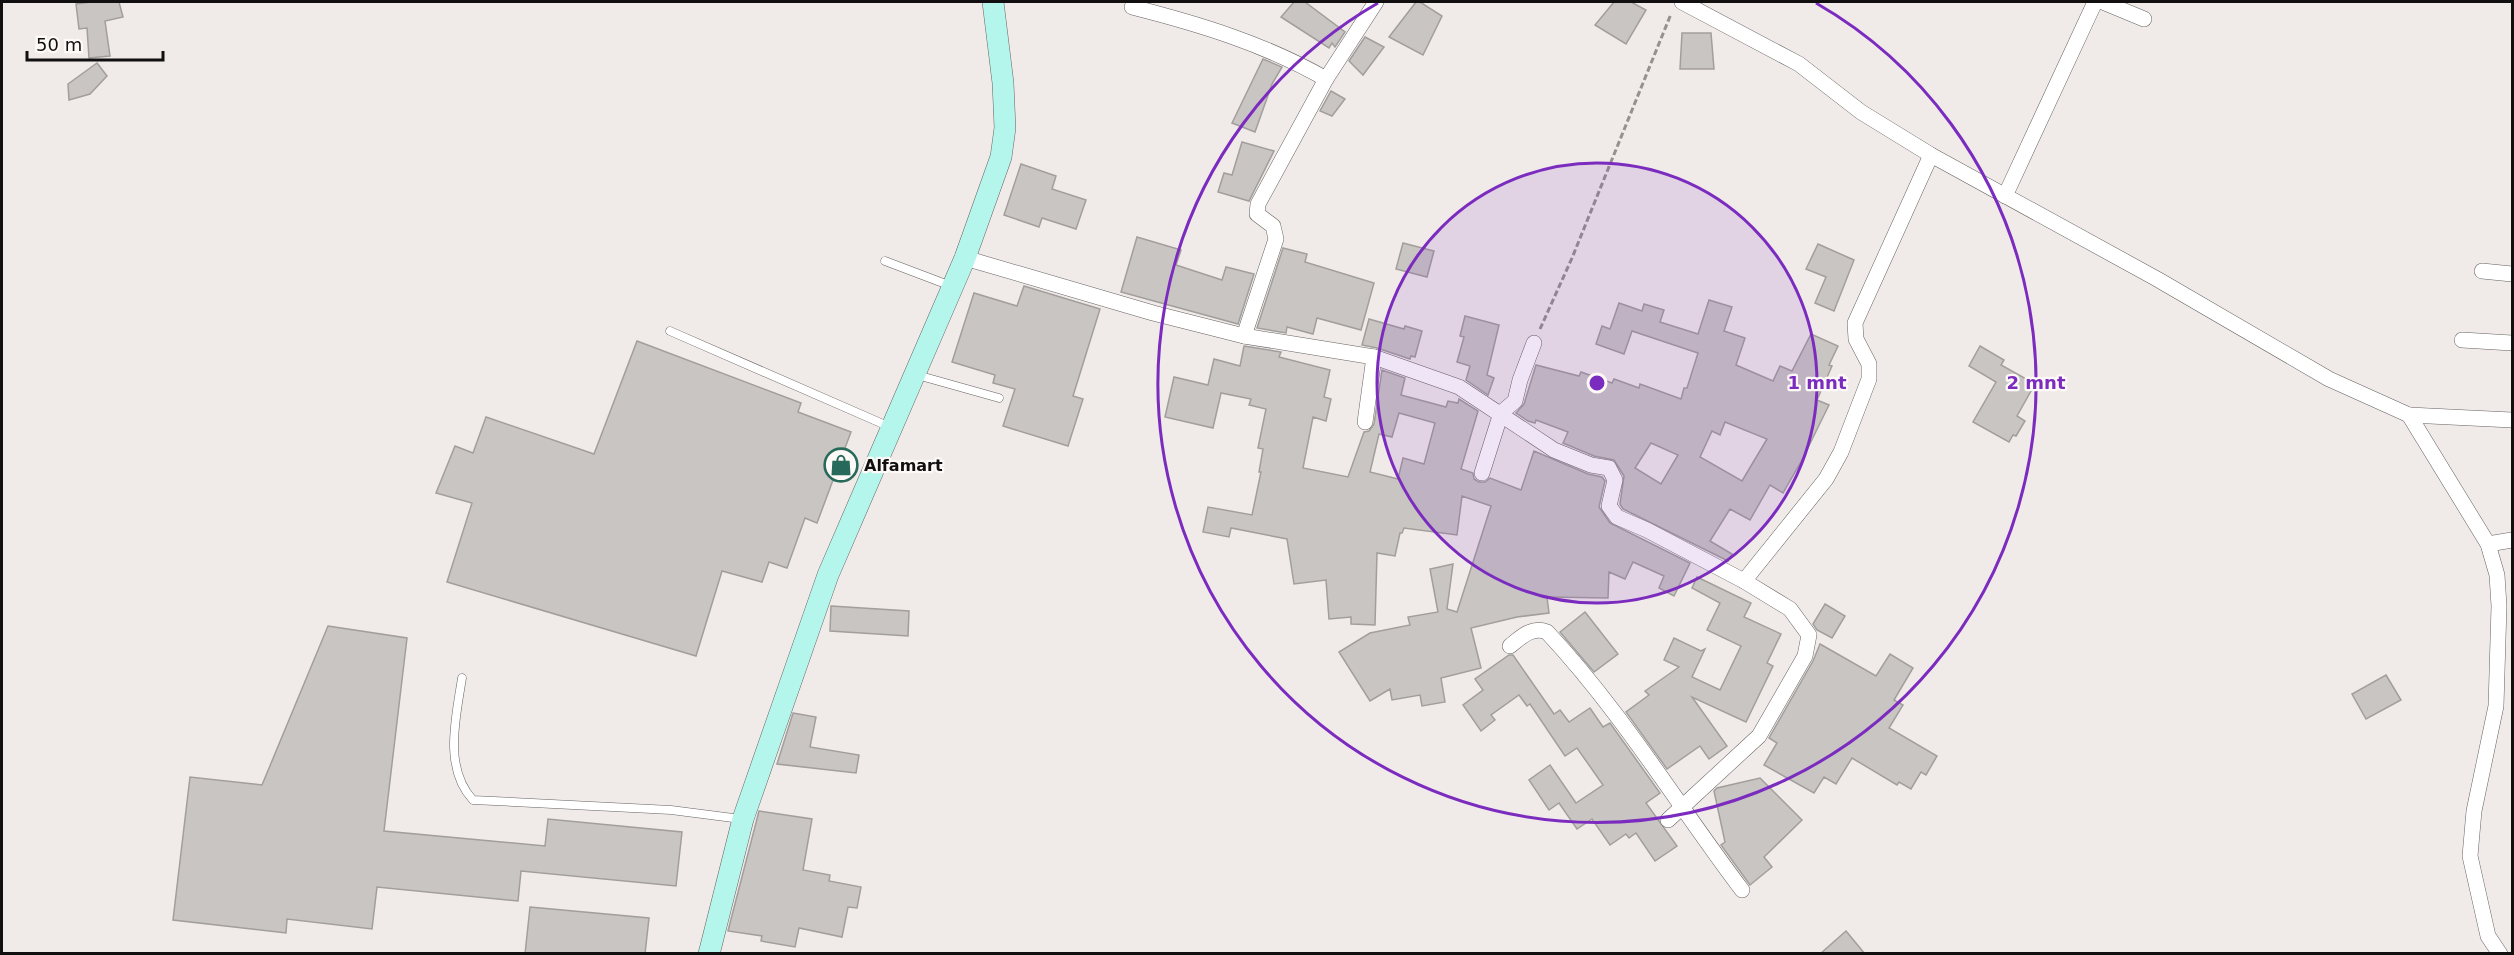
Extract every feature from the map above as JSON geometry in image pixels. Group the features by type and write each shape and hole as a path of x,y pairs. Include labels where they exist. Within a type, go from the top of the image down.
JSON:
{"main road":[{"path":"709,954 743,819 828,575 965,258 1000,157 1005,128 1003,83 993,2"}],"street":[{"path":"1244,336 1276,239 1273,226 1257,214 1258,204 1326,79 1376,2"},
{"path":"2005,196 2095,2"},
{"path":"2103,2 2144,19"},
{"path":"1132,7 1234,36 1291,60 1326,79"},
{"path":"1677,7 1798,64 1861,112 1931,155 2157,279 2329,379 2409,415 2512,420"},
{"path":"1744,581 1826,479 1841,452 1869,379 1869,364 1856,339 1855,323 1931,155"},
{"path":"965,258 1153,313 1244,336 1374,357 1459,387 1554,450 1591,465 1609,468 1615,480 1609,506 1617,517 1647,530 1744,581 1790,609 1809,635 1805,656 1759,736 1668,820"},
{"path":"2482,270 2512,274"},
{"path":"2462,340 2512,343"},
{"path":"1482,473 1501,413 1515,401 1534,343"},
{"path":"1365,422 1374,357"},
{"path":"2409,415 2488,544 2497,574 2499,606 2496,706 2474,811 2470,856 2488,936 2500,954"},
{"path":"2488,544 2512,540"},
{"path":"1510,646 1529,632 1537,629 1547,632 1624,725 1742,890"}],"lane":[{"path":"885,261 952,286"},
{"path":"670,331 892,428"},
{"path":"914,375 999,398"},
{"path":"462,678 454,732 455,758 464,791 473,800 671,810 743,819"}],"path":[{"path":"1534,343 1677,7"}],"building":[{"path":"119,2 123,17 105,21 110,56 89,58 87,28 79,29 76,4"},
{"path":"1294,2 1305,2 1345,32 1335,47 1332,43 1329,48 1281,17"},
{"path":"1416,2 1420,2 1442,16 1423,55 1389,37"},
{"path":"1614,2 1631,2 1646,10 1626,44 1595,25"},
{"path":"1682,33 1711,33 1714,69 1680,69"},
{"path":"1365,37 1384,47 1363,75 1349,61"},
{"path":"1263,59 1282,67 1272,84 1255,132 1232,123"},
{"path":"97,63 107,76 90,94 69,100 68,84"},
{"path":"1331,91 1345,99 1332,116 1320,111"},
{"path":"1242,142 1274,151 1249,201 1218,192 1224,173 1232,175"},
{"path":"1021,164 1056,176 1052,189 1086,200 1076,229 1042,218 1039,227 1004,215"},
{"path":"1137,237 1181,250 1176,265 1222,280 1226,267 1254,274 1238,324 1121,292"},
{"path":"1403,243 1434,251 1427,277 1396,269"},
{"path":"1818,244 1854,260 1834,311 1815,303 1826,277 1806,269"},
{"path":"1283,248 1307,254 1305,262 1374,283 1361,330 1317,318 1313,334 1287,327 1286,333 1257,328"},
{"path":"1024,286 1100,309 1073,396 1083,399 1068,446 1003,426 1015,389 993,383 995,375 952,362 974,293 1017,306"},
{"path":"1709,300 1732,307 1724,331 1745,338 1736,365 1773,381 1780,366 1792,371 1811,334 1838,346 1817,400 1829,405 1783,493 1770,485 1750,520 1730,509 1710,541 1732,554 1728,561 1623,509 1620,504 1624,476 1614,460 1594,456 1563,443 1568,432 1536,420 1535,423 1528,421 1516,413 1524,404 1536,365 1579,376 1581,372 1612,383 1614,379 1639,388 1640,384 1681,399 1684,388 1687,388 1698,353 1632,331 1624,354 1596,344 1602,326 1610,329 1619,303 1642,311 1644,304 1664,310 1660,322 1698,334","holes":["1725,422 1767,439 1742,481 1700,457 1712,431 1720,435","1651,443 1678,455 1661,484 1635,468"]},
{"path":"1465,316 1499,325 1487,375 1494,378 1488,395 1466,380 1470,366 1457,362 1464,337 1460,336"},
{"path":"1369,319 1404,329 1405,326 1422,331 1415,357 1411,356 1410,359 1362,345"},
{"path":"637,341 801,403 798,412 851,432 817,523 805,518 787,568 769,562 762,582 722,571 696,656 447,582 472,503 436,493 455,446 473,453 486,417 594,454"},
{"path":"1244,346 1281,352 1279,357 1330,370 1324,397 1331,399 1326,421 1313,417 1303,468 1348,477 1364,432 1369,431 1374,424 1382,370 1405,378 1401,395 1446,407 1448,401 1458,403 1459,399 1478,411 1461,469 1473,473 1474,479 1485,482 1490,478 1521,490 1534,451 1588,474 1602,477 1605,481 1599,507 1610,523 1690,563 1674,596 1659,588 1664,576 1633,562 1625,579 1609,572 1608,598 1547,597 1549,613 1517,617 1471,628 1481,668 1441,678 1445,702 1422,706 1420,695 1392,700 1390,689 1370,701 1339,652 1370,633 1410,625 1408,617 1438,612 1430,569 1453,564 1447,609 1457,612 1491,506 1462,496 1457,535 1404,528 1400,533 1395,556 1377,553 1375,625 1351,624 1351,617 1329,619 1326,580 1294,584 1287,539 1231,528 1229,537 1203,532 1208,507 1252,515 1261,472 1259,472 1263,449 1258,448 1266,409 1249,405 1251,399 1221,393 1213,428 1165,417 1174,377 1208,385 1214,359 1240,366","holes":["1399,413 1435,423 1424,464 1403,458 1398,479 1370,472 1379,434 1392,437"]},
{"path":"1980,346 2004,360 2001,365 2035,384 2017,416 2025,421 2016,436 2013,435 2009,442 1973,422 1996,382 1969,366"},
{"path":"1697,577 1751,603 1744,617 1781,634 1767,663 1773,666 1746,722 1692,697 1727,746 1709,759 1700,746 1667,769 1626,712 1649,695 1645,691 1679,667 1664,660 1674,638 1701,651 1705,649 1692,677 1720,690 1741,646 1707,630 1720,603 1692,588"},
{"path":"1825,604 1845,616 1832,638 1817,630 1813,624"},
{"path":"831,606 909,611 908,636 830,631"},
{"path":"1585,612 1618,654 1594,672 1560,632"},
{"path":"328,626 407,638 384,831 545,846 548,819 682,832 676,886 521,871 518,901 377,887 372,929 287,919 286,933 173,920 190,777 262,785"},
{"path":"1820,644 1876,676 1890,654 1913,668 1894,700 1903,705 1889,728 1937,756 1926,775 1921,772 1911,789 1899,782 1897,785 1852,758 1836,784 1824,777 1814,793 1764,765 1777,743 1769,738 1813,661"},
{"path":"1509,655 1513,655 1554,714 1560,710 1569,722 1590,708 1603,727 1610,723 1660,793 1646,803 1677,846 1655,861 1636,833 1629,838 1626,834 1610,845 1592,819 1577,829 1559,803 1549,810 1529,780 1550,765 1576,803 1603,785 1577,748 1565,756 1530,704 1527,706 1519,695 1491,715 1495,720 1481,731 1463,705 1483,690 1475,679"},
{"path":"2386,675 2401,700 2366,719 2352,694"},
{"path":"793,713 816,717 810,747 859,755 856,773 777,764"},
{"path":"1760,778 1802,820 1764,857 1772,867 1750,885 1721,845 1725,842 1714,791 1717,788"},
{"path":"759,811 812,819 803,870 830,875 829,881 861,887 857,908 848,907 842,937 799,928 795,947 761,941 762,936 728,931"},
{"path":"530,907 649,918 645,954 525,954"},
{"path":"1846,931 1865,954 1820,954"}],"place":[{"name":"Alfamart","path":"841,465"}]}
